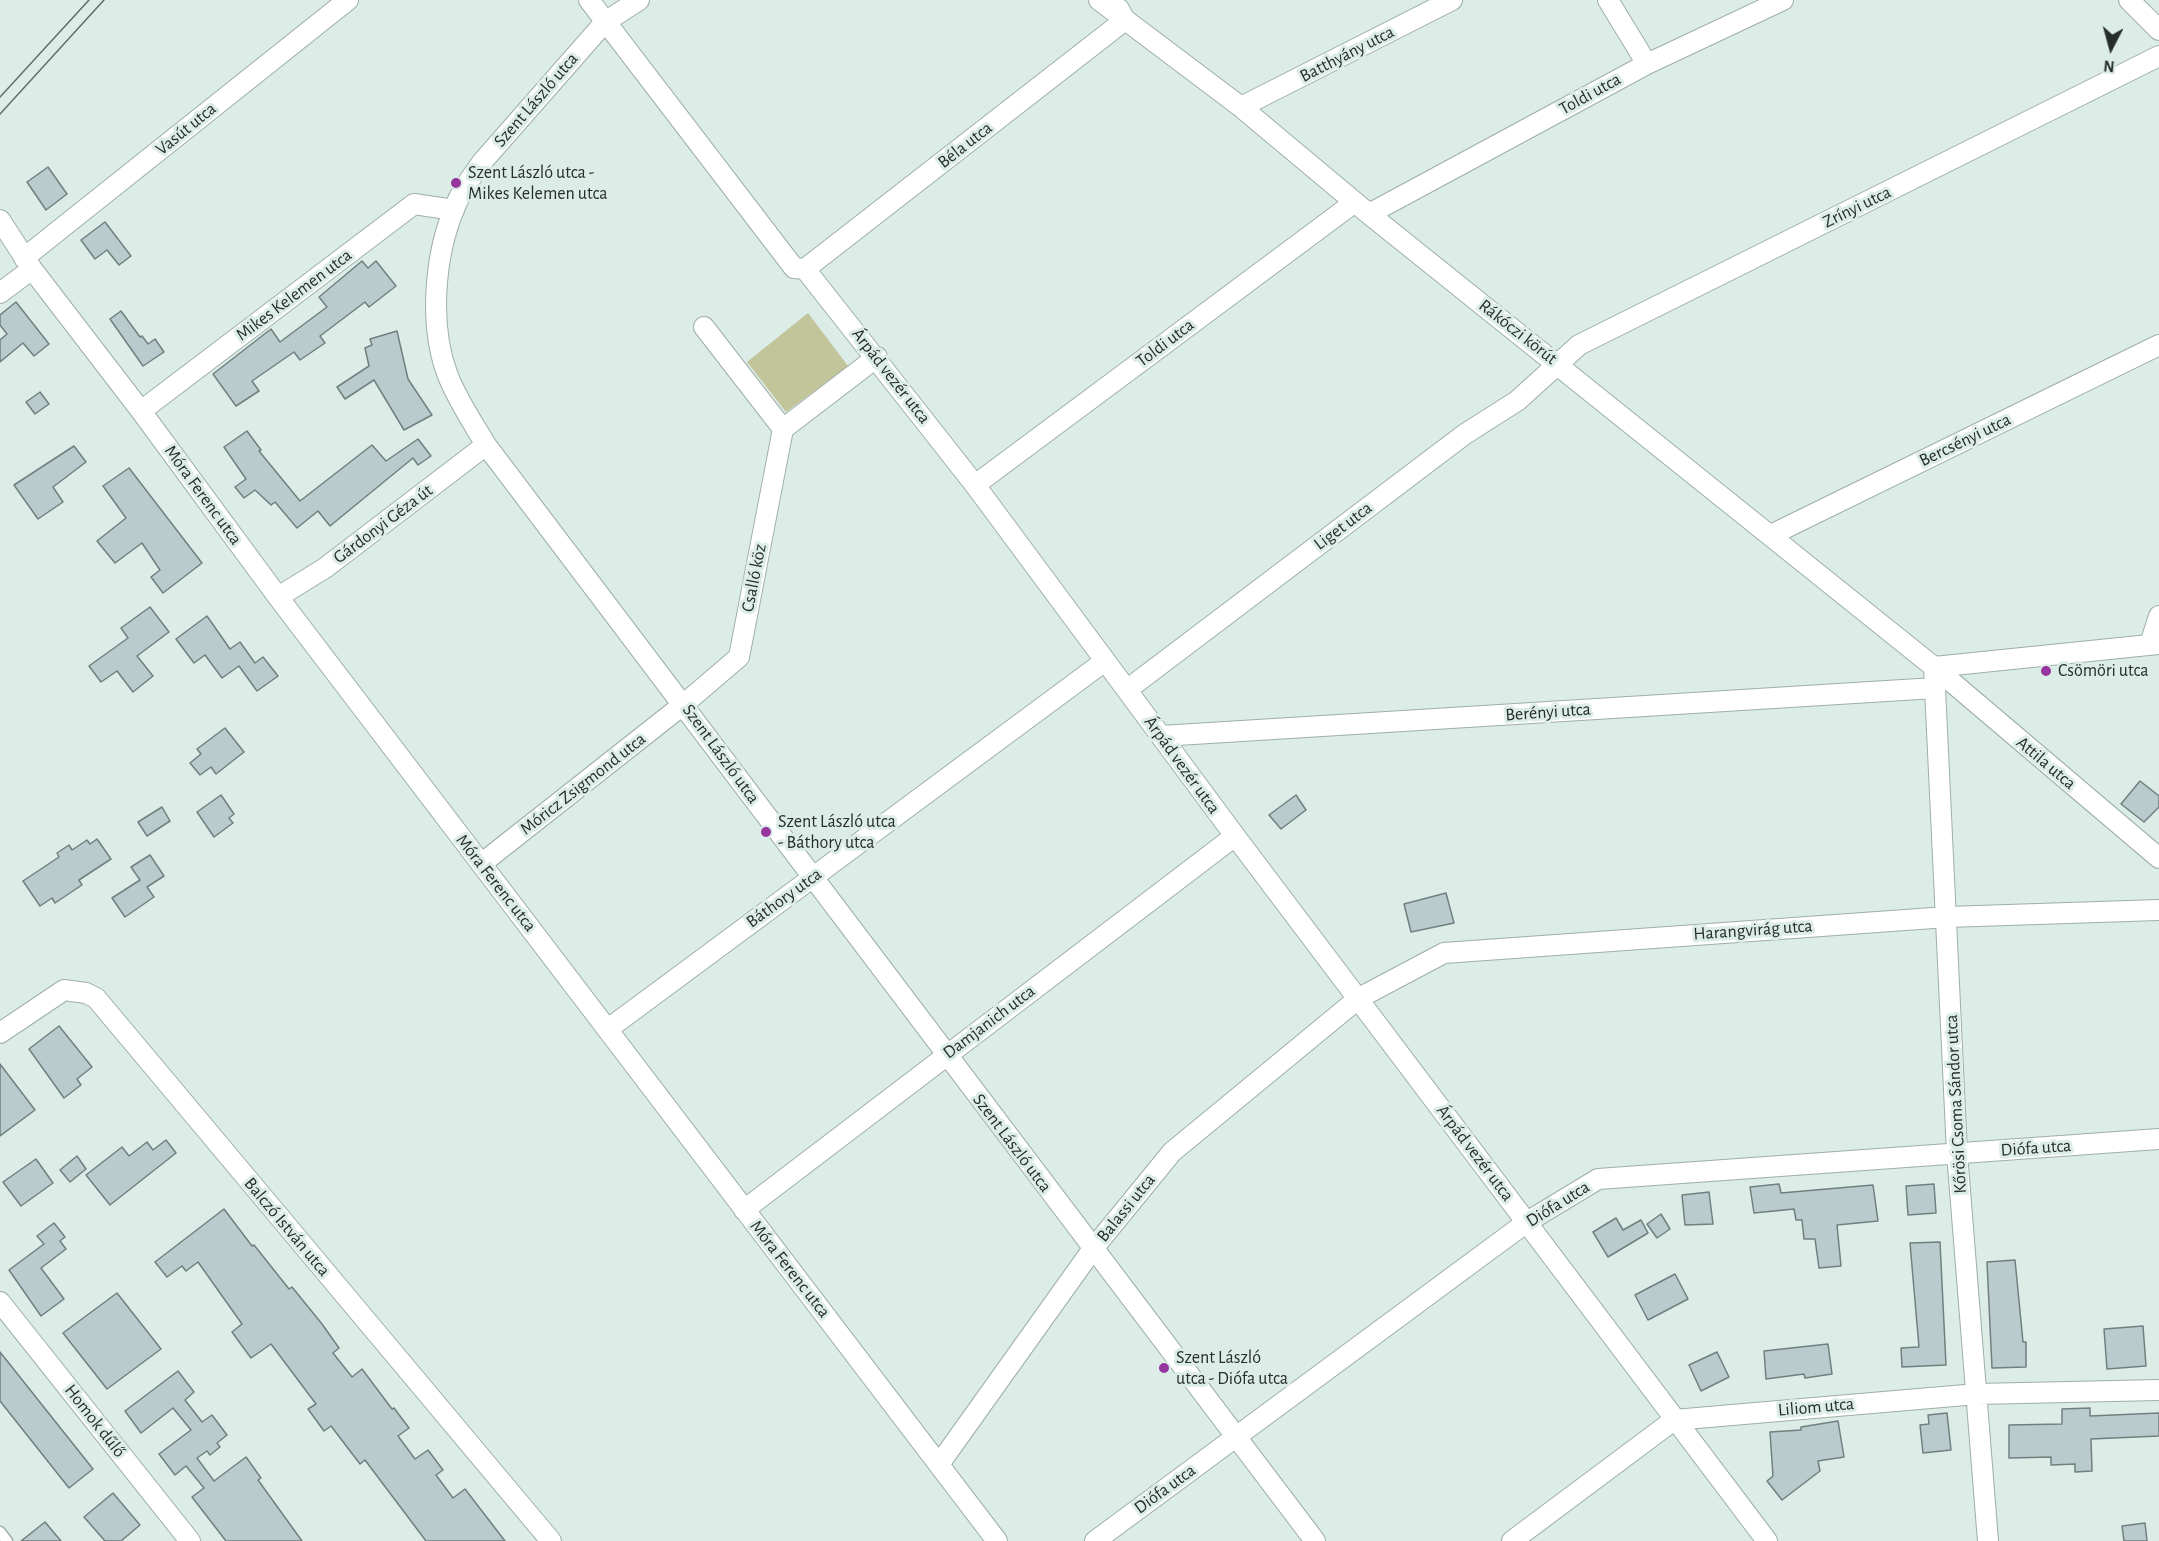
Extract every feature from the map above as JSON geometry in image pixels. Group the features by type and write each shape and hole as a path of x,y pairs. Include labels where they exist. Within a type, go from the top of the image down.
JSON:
{"street":[{"name":"Vasút utca","path":"0,292 28,264 348,0"},
{"name":"Árpád vezér utca","path":"589,0 794,268 805,269 877,357 975,485 1235,836 1767,1541"},
{"name":"Szent László utca","path":"639,0 605,22 483,161 454,210 440,270 438,332 448,376 486,445 684,704 1092,1250 1237,1436 1315,1541"},
{"name":"Rákóczi körút","path":"1099,0 1241,107 1362,208 1934,667"},
{"path":"1115,0 1125,20"},
{"name":"Batthyány utca","path":"1241,107 1452,0"},
{"path":"1608,0 1647,64"},
{"name":"Toldi utca","path":"975,485 1362,208 1647,64 1783,0"},
{"path":"2129,0 2159,30"},
{"name":"Béla utca","path":"805,269 1125,20"},
{"name":"Zrínyi utca","path":"1558,363 1579,345 2159,56"},
{"name":"Mikes Kelemen utca","path":"141,411 414,204 454,210"},
{"name":"Móra Ferenc utca","path":"0,220 28,264 141,411 278,597 744,1210 940,1462 997,1541"},
{"path":"704,327 783,429 877,357"},
{"name":"Bercsényi utca","path":"1771,536 2159,345"},
{"name":"Liget utca","path":"1128,689 1465,434 1517,401 1558,363"},
{"name":"Csalló köz","path":"684,704 739,657 783,429"},
{"name":"Gárdonyi Géza út","path":"278,597 325,568 486,445"},
{"path":"1934,667 2154,644 2159,616"},
{"name":"Báthory utca","path":"608,1029 1105,661"},
{"name":"Kőrösi Csoma Sándor utca","path":"1934,667 1958,1153 1988,1541"},
{"name":"Attila utca","path":"1934,667 2159,858"},
{"name":"Berényi utca","path":"1161,736 1935,688"},
{"name":"Móricz Zsigmond utca","path":"482,864 684,704"},
{"name":"Damjanich utca","path":"744,1210 1235,836"},
{"name":"Harangvirág utca","path":"1359,998 1444,953 1947,917 2159,910"},
{"name":"Balczó István utca","path":"0,1033 64,990 86,993 96,998 551,1541"},
{"name":"Balassi utca","path":"940,1462 1092,1250 1173,1152 1359,998"},
{"name":"Diófa utca","path":"1095,1541 1527,1222 1598,1179 2159,1140"},
{"name":"Homok dűlő","path":"0,1302 190,1541"},
{"name":"Liliom utca","path":"1674,1420 1977,1394 2159,1390"},
{"path":"1512,1541 1674,1420"}],"lane":[{"path":"0,1532 7,1541"}],"green space":[{"path":"808,313 848,366 786,412 747,362"}],"building":[{"path":"48,167 67,194 46,210 27,182"},
{"path":"105,222 131,256 119,265 107,250 95,259 81,240"},
{"path":"362,261 368,268 376,261 396,286 369,307 365,302 320,336 325,343 300,360 294,352 252,381 259,391 236,406 213,374 271,329 280,342 327,307 319,297"},
{"path":"16,302 49,344 34,356 23,343 0,362 0,340 7,334 0,325 0,315"},
{"path":"121,311 140,337 142,336 148,344 155,339 164,352 143,366 110,319"},
{"path":"397,331 408,379 432,415 404,430 374,380 345,399 337,387 369,366 365,348 372,345 370,339"},
{"path":"40,392 49,404 35,414 26,402"},
{"path":"247,431 261,450 259,451 300,501 372,445 386,461 418,439 431,456 418,465 413,458 330,526 318,511 297,528 275,502 271,505 255,490 244,498 235,487 246,479 224,447"},
{"path":"74,446 86,462 53,487 63,502 38,519 14,485"},
{"path":"129,468 202,563 163,593 151,577 160,570 142,543 115,563 97,541 126,518 103,486"},
{"path":"150,607 169,632 137,656 153,676 133,692 117,671 101,682 89,666 128,638 121,628"},
{"path":"207,616 230,649 240,642 255,663 263,657 278,676 257,691 239,666 222,678 205,655 194,663 176,639"},
{"path":"225,728 244,752 216,774 211,767 200,775 190,763 201,754 197,749"},
{"path":"2140,781 2159,796 2159,807 2144,822 2121,804"},
{"path":"221,795 234,814 229,818 233,823 214,837 197,812"},
{"path":"1296,795 1306,810 1281,829 1269,815"},
{"path":"162,807 170,821 147,836 138,822"},
{"path":"97,839 111,859 79,880 82,885 55,903 52,898 40,906 23,881 59,857 57,853 69,845 72,850 87,840 90,844"},
{"path":"150,855 164,876 147,887 154,897 125,917 112,898 140,880 131,867"},
{"path":"1446,893 1454,923 1411,932 1404,904"},
{"path":"59,1026 92,1067 77,1079 81,1085 64,1098 29,1049"},
{"path":"0,1064 35,1110 0,1136"},
{"path":"166,1140 176,1153 110,1205 86,1175 122,1147 129,1156 147,1142 153,1150"},
{"path":"77,1156 86,1169 70,1182 60,1170"},
{"path":"36,1159 53,1183 21,1206 3,1182"},
{"path":"1779,1184 1781,1193 1873,1185 1878,1221 1837,1225 1841,1266 1819,1268 1815,1239 1804,1239 1802,1220 1796,1220 1794,1209 1754,1213 1750,1187"},
{"path":"1934,1184 1936,1213 1908,1215 1906,1186"},
{"path":"1709,1192 1713,1224 1685,1225 1682,1195"},
{"path":"224,1209 252,1246 254,1245 289,1289 292,1287 322,1324 339,1348 333,1353 352,1377 362,1369 392,1409 394,1408 409,1428 398,1436 415,1459 428,1450 443,1470 436,1475 453,1498 465,1489 505,1541 426,1541 365,1460 360,1464 331,1426 324,1431 308,1409 316,1404 271,1344 251,1358 232,1332 242,1324 198,1262 186,1271 182,1266 167,1277 155,1262"},
{"path":"1661,1214 1670,1229 1657,1238 1647,1224"},
{"path":"1616,1218 1623,1230 1641,1220 1648,1233 1608,1257 1593,1232"},
{"path":"54,1223 65,1237 60,1241 66,1249 41,1268 64,1299 41,1316 9,1270 44,1244 37,1236"},
{"path":"1940,1242 1946,1365 1902,1367 1901,1348 1919,1347 1910,1243"},
{"path":"2015,1260 2023,1342 2026,1342 2026,1367 1992,1368 1987,1262"},
{"path":"1675,1274 1688,1299 1648,1320 1635,1295"},
{"path":"117,1293 161,1349 107,1389 63,1333"},
{"path":"2143,1326 2146,1366 2107,1369 2104,1329"},
{"path":"1828,1344 1832,1374 1805,1378 1804,1374 1766,1379 1764,1351"},
{"path":"0,1352 93,1469 69,1488 0,1401"},
{"path":"1717,1352 1729,1377 1701,1391 1689,1365"},
{"path":"178,1371 194,1392 185,1400 202,1422 212,1415 227,1435 217,1443 220,1447 210,1455 207,1451 197,1458 214,1481 246,1457 261,1478 258,1480 302,1541 226,1541 192,1497 204,1488 186,1466 175,1475 159,1454 191,1430 173,1408 141,1433 125,1411"},
{"path":"2090,1408 2090,1416 2159,1413 2159,1436 2091,1439 2092,1471 2075,1472 2075,1464 2051,1465 2051,1457 2009,1458 2009,1425 2062,1424 2062,1409"},
{"path":"1947,1413 1951,1450 1923,1453 1920,1425 1929,1424 1928,1415"},
{"path":"1838,1421 1844,1457 1818,1461 1820,1471 1782,1500 1767,1481 1773,1476 1770,1432 1801,1430 1801,1427"},
{"path":"113,1493 140,1525 121,1541 105,1541 84,1517"},
{"path":"45,1522 61,1541 21,1541"},
{"path":"2145,1523 2147,1541 2124,1541 2122,1526"}],"tram line":[{"path":"0,97 89,0"},
{"path":"0,114 104,0"}],"place":[{"name":"Szent László utca - Mikes Kelemen utca","path":"456,183"},
{"name":"Csömöri utca","path":"2046,671"},
{"name":"Szent László utca - Báthory utca","path":"766,832"},
{"name":"Szent László utca - Diófa utca","path":"1164,1368"}]}
